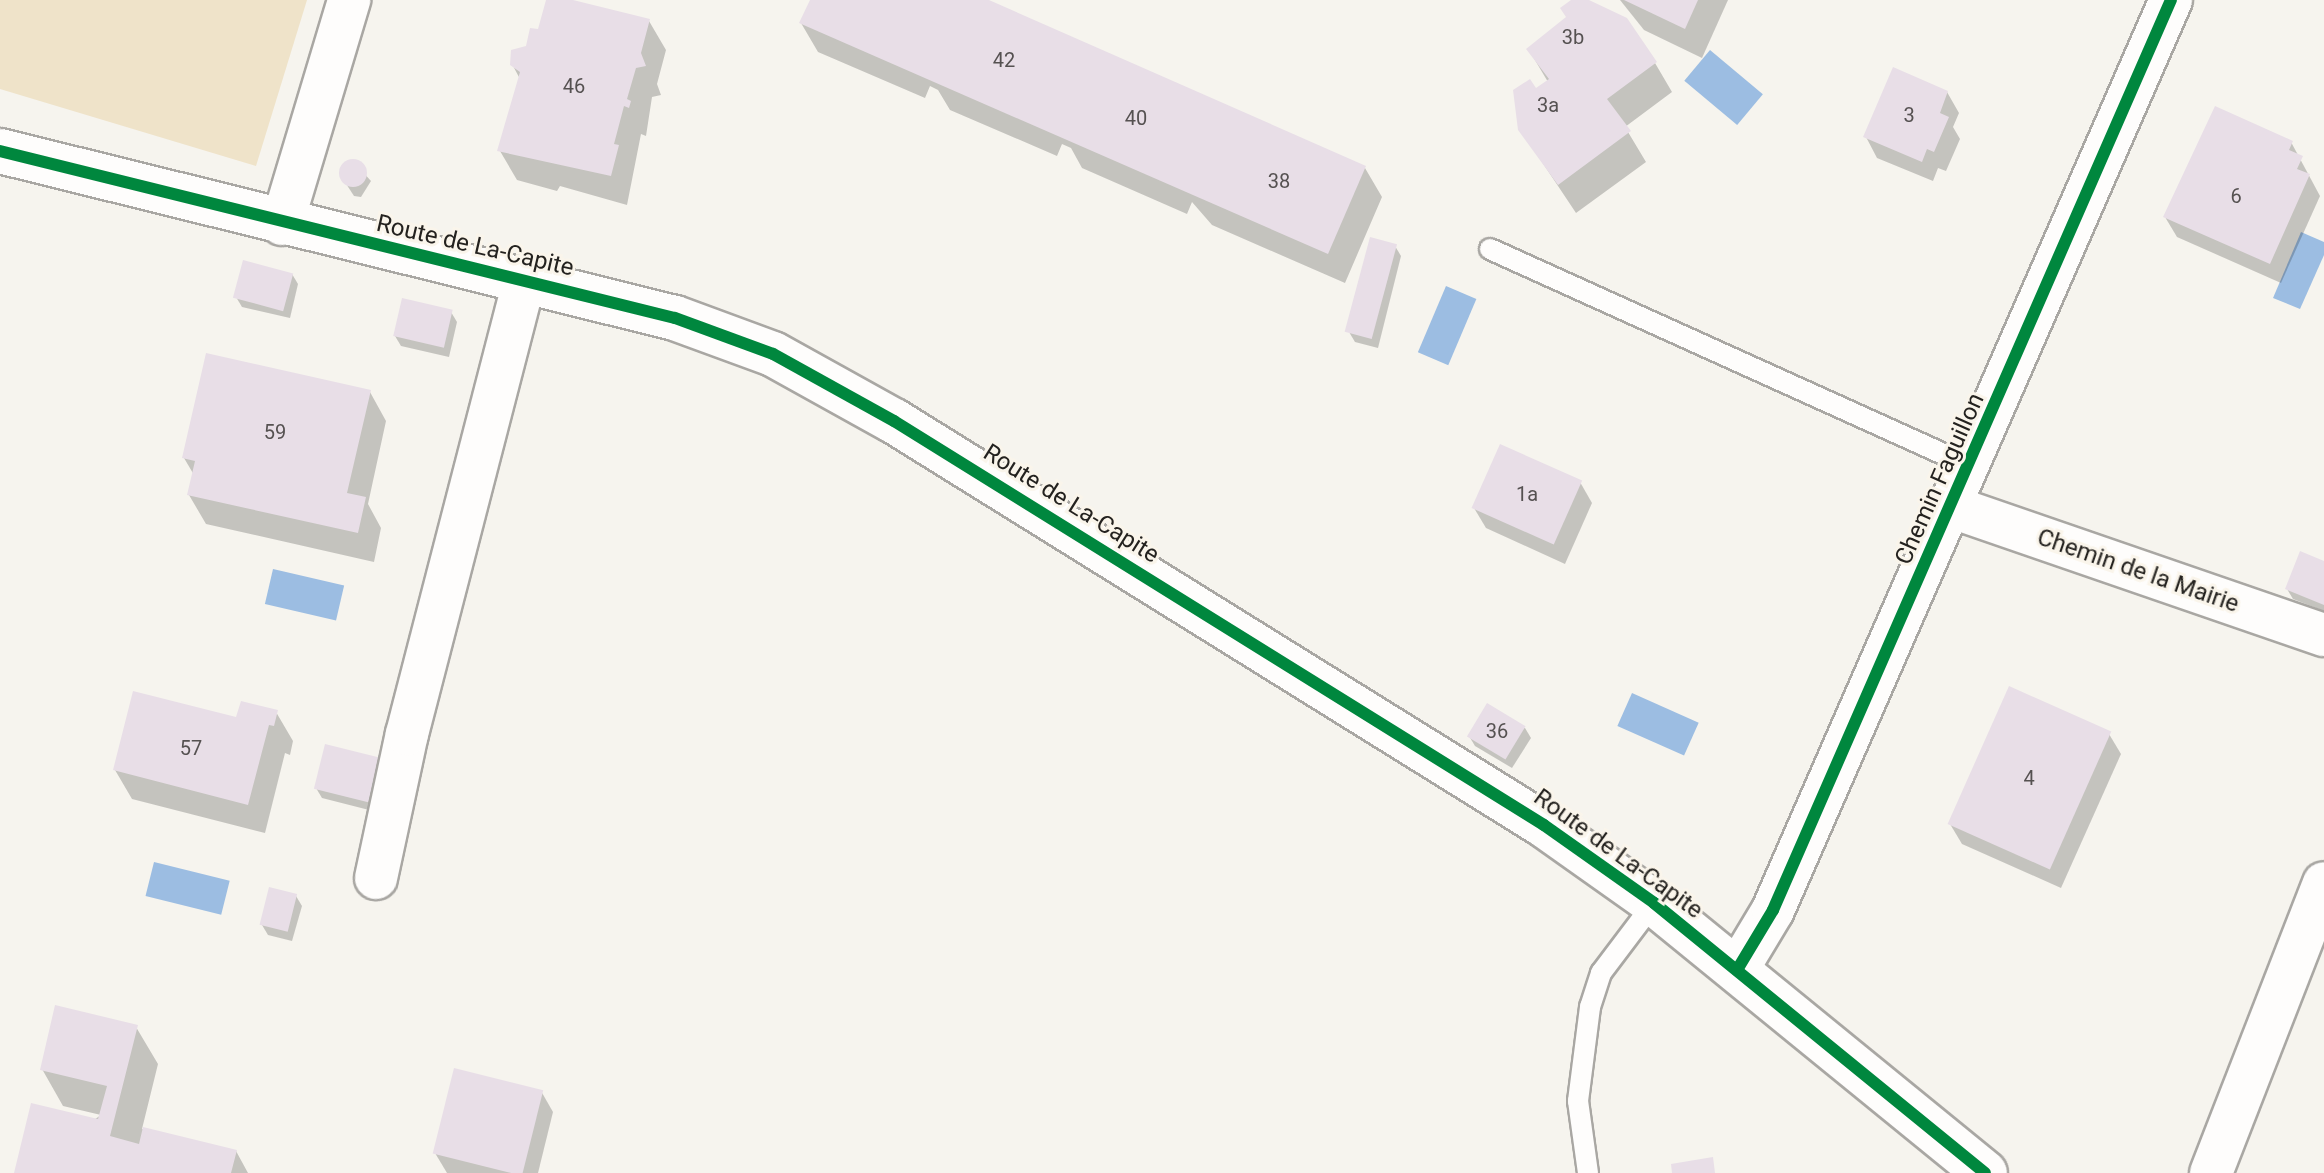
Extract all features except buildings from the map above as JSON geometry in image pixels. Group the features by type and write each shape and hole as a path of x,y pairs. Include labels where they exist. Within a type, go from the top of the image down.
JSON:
{"street":[{"path":"282,224 349,0"},
{"name":"Chemin Faguillon","path":"1737,970 1773,910 1970,466 2171,0"},
{"name":"Route de La-Capite","path":"0,151 282,224 525,279 675,318 786,361 894,421 1410,739 1654,903 1985,1173"},
{"path":"376,878 407,734 525,279"},
{"name":"Chemin de la Mairie","path":"1952,507 2324,635"},
{"path":"2211,1173 2316,929 2324,883"}],"lane":[{"path":"1490,249 1970,466"},
{"path":"1588,1173 1578,1101 1590,1007 1601,973 1654,903"}],"shaded area":[{"path":"0,0 307,0 256,166 0,89"}],"water":[{"path":"1710,50 1763,94 1737,125 1684,81"},
{"path":"2301,232 2324,242 2324,255 2300,309 2273,298"},
{"path":"1446,286 1476,299 1448,365 1418,352"},
{"path":"273,569 344,585 336,620 265,604"},
{"path":"1632,693 1699,723 1684,756 1617,726"},
{"path":"154,862 230,881 221,915 146,896"}],"cycle path":[{"path":"1737,970 1773,910 2171,0"},
{"path":"0,151 675,318 773,354 894,421 1544,825 1654,903 1985,1173"}]}
